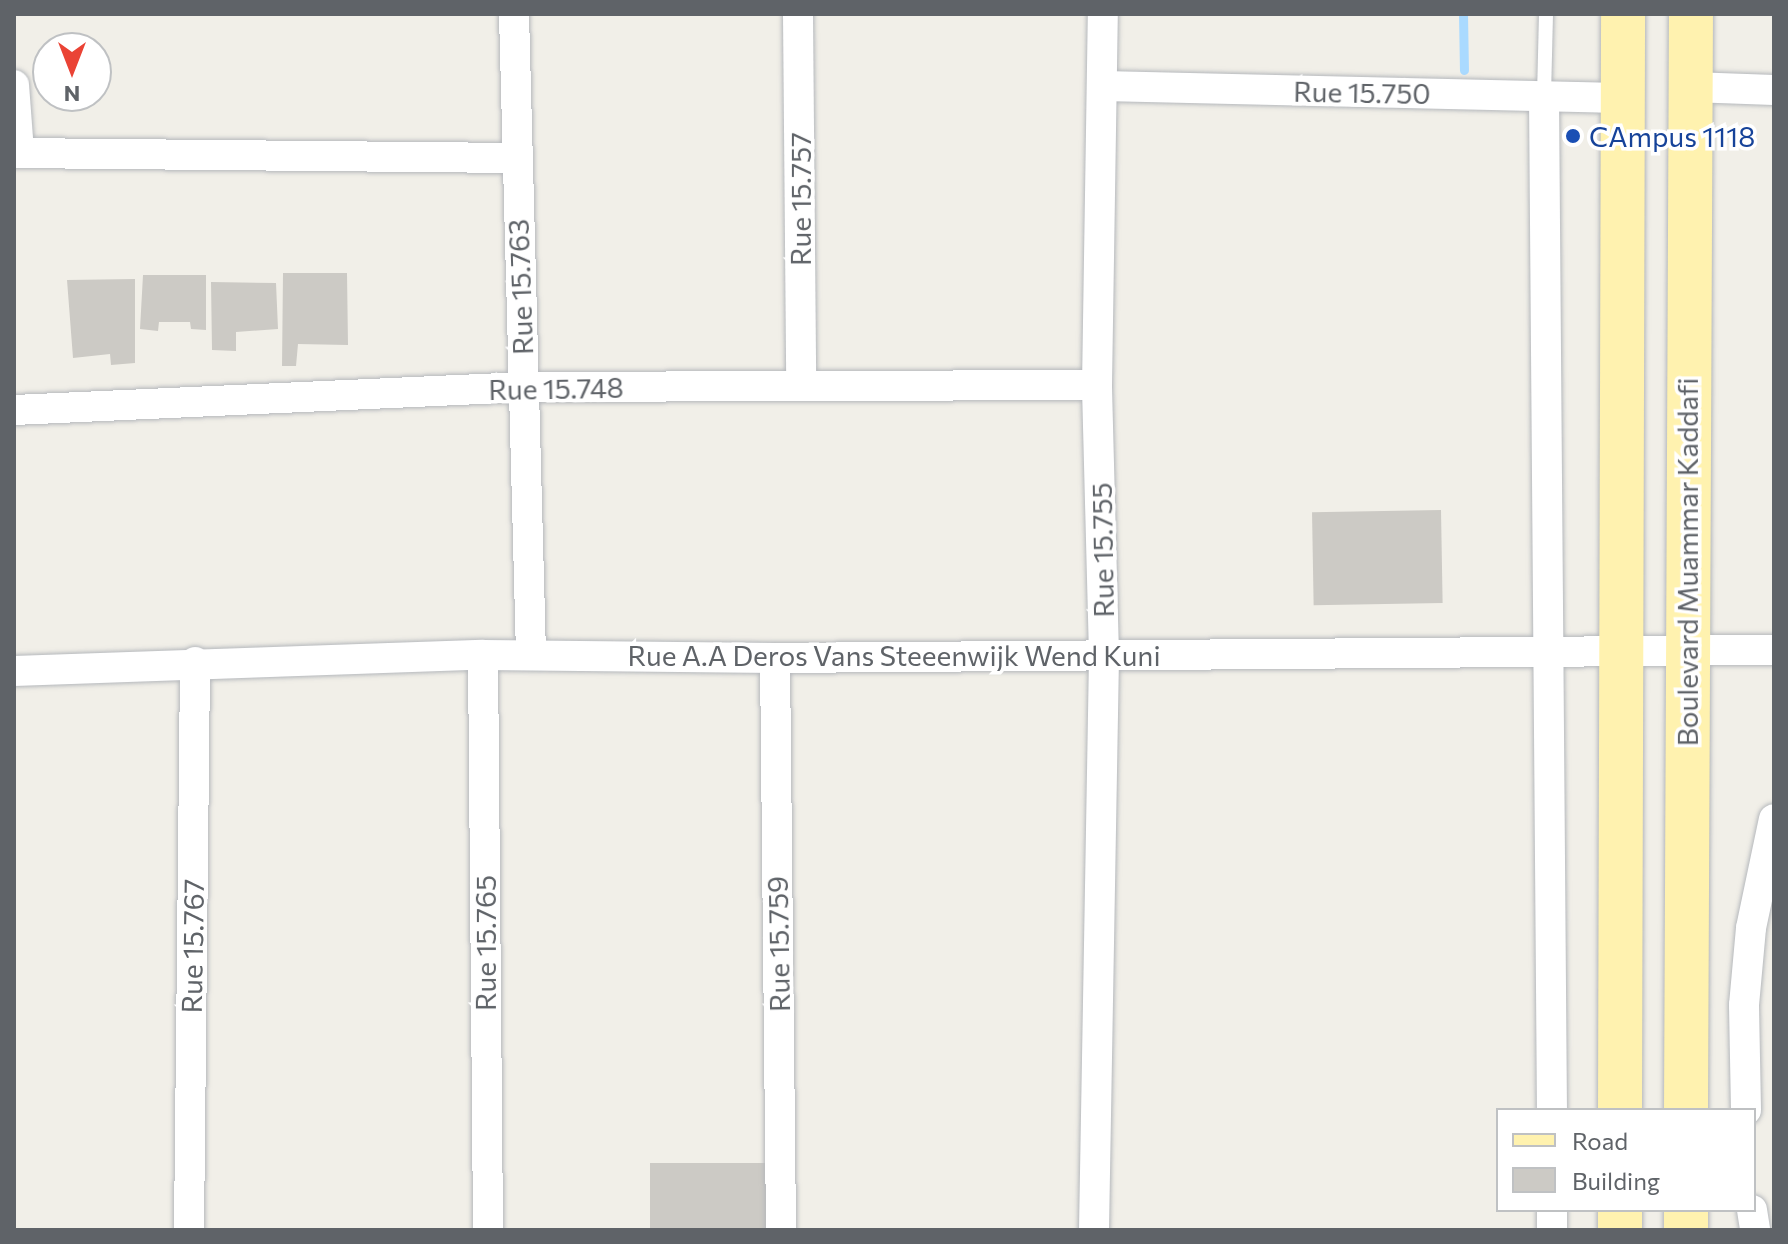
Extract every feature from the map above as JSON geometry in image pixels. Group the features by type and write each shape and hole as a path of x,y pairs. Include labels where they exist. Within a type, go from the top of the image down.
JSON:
{"main road":[{"path":"1620,1108 1618,651 1623,14"},
{"name":"Boulevard Muammar Kaddafi","path":"1686,1108 1685,650 1691,14"}],"street":[{"name":"Rue 15.763","path":"514,14 515,158 531,655"},
{"name":"Rue 15.757","path":"798,14 801,383"},
{"name":"Rue 15.755","path":"1094,1230 1104,655 1097,385 1103,14"},
{"path":"14,85 16,152 515,158"},
{"name":"Rue 15.750","path":"1103,86 1622,98"},
{"path":"1691,87 1774,90"},
{"path":"1544,96 1552,1108"},
{"name":"Rue 15.748","path":"14,410 524,387 801,383 1097,385"},
{"name":"Rue A.A Deros Vans Steeenwijk Wend Kuni","path":"14,671 195,662 483,655 775,658 1774,650"},
{"name":"Rue 15.765","path":"483,655 488,1230"},
{"name":"Rue 15.759","path":"775,658 781,1230"},
{"name":"Rue 15.767","path":"189,1230 195,662"},
{"path":"1746,1108 1744,1005 1751,928 1774,819"}],"lane":[{"path":"1544,96 1546,14"}],"building":[{"path":"283,273 347,273 348,345 298,344 296,366 282,366"},
{"path":"143,275 206,275 206,330 191,329 190,322 159,322 158,331 140,329"},
{"path":"135,279 135,363 111,365 110,354 73,358 67,280"},
{"path":"211,282 276,283 278,329 236,332 236,351 212,350"},
{"path":"1441,510 1443,603 1314,605 1312,512"},
{"path":"650,1163 767,1163 767,1230 650,1230"}],"waterway":[{"path":"1463,14 1464,70"}],"place":[{"name":"CAmpus 1118","path":"1573,136"}]}
